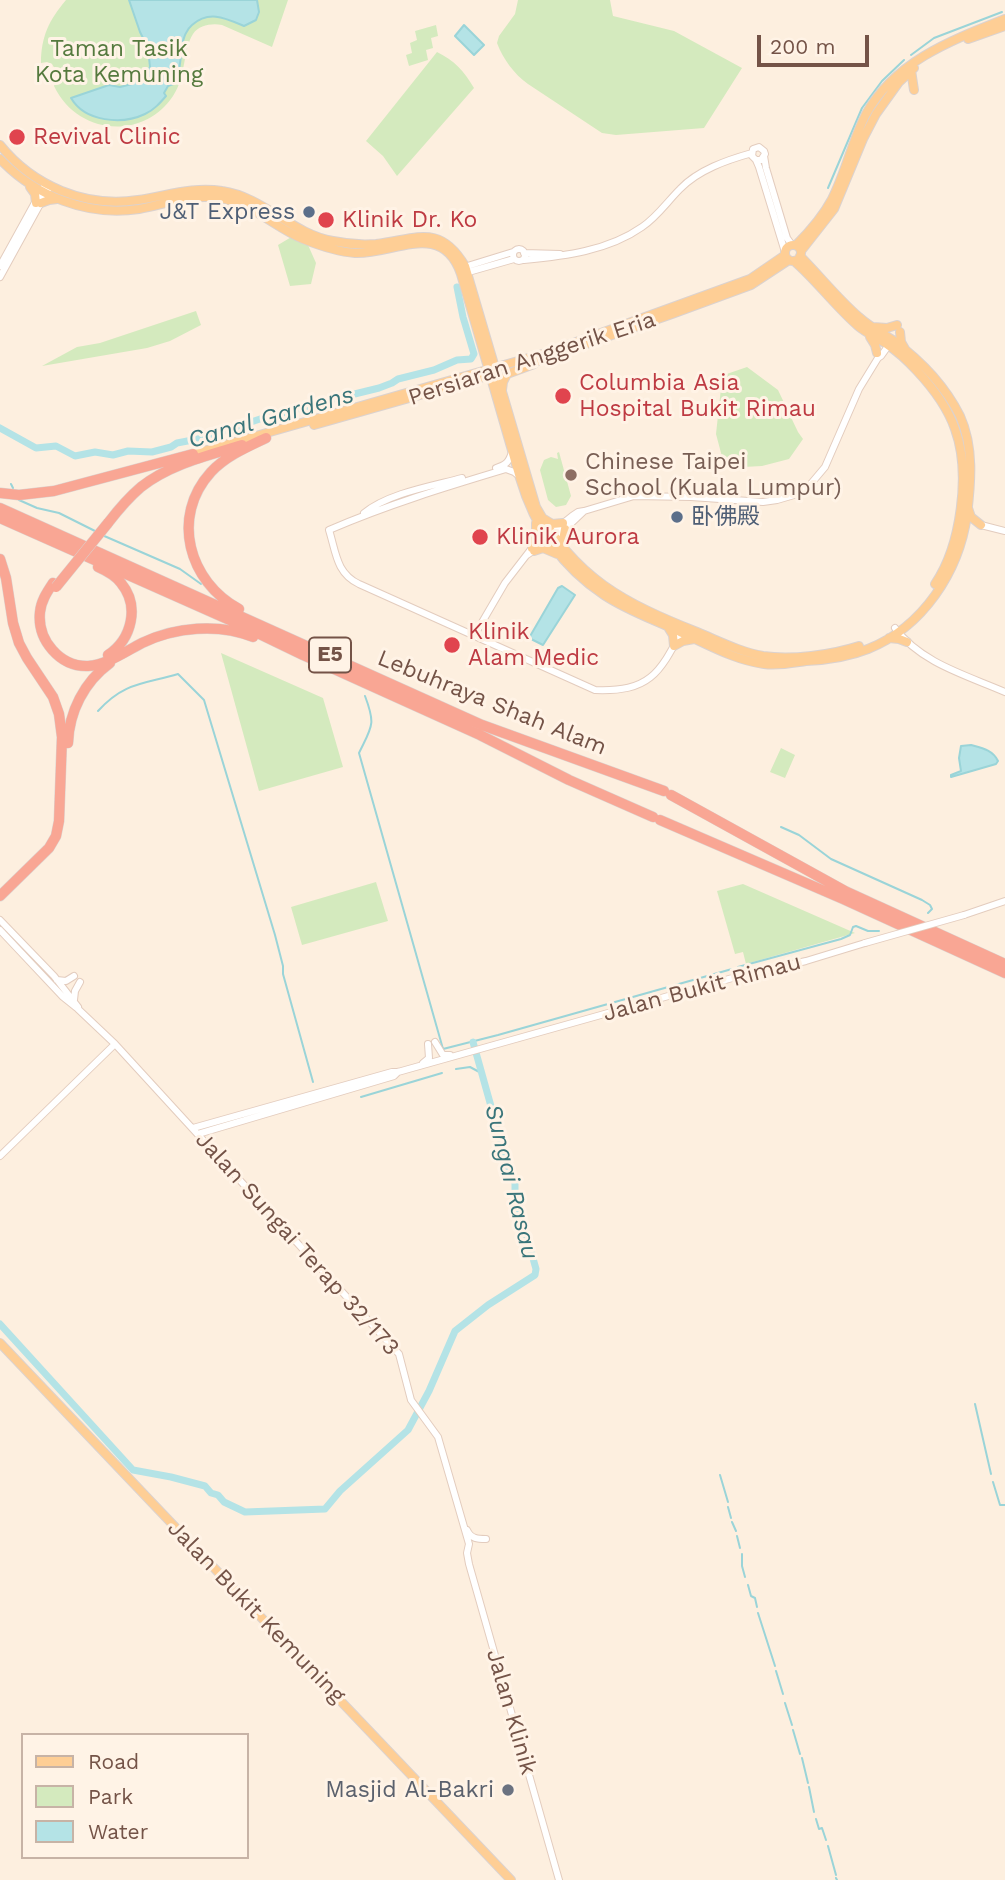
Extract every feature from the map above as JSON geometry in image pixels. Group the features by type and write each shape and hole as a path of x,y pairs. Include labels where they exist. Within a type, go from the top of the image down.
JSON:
{"highway":[{"path":"266,438 192,461 161,474 139,489 106,522 55,585 43,601 40,619 44,639 55,653 70,662 87,666 101,663 153,638 186,630 206,629 245,634 303,655"},
{"path":"266,438 227,459 209,474 195,500 189,530 194,558 206,582 231,605 275,630"},
{"path":"106,522 116,505 143,480 164,466 192,454"},
{"path":"0,493 19,495 54,491 192,454"},
{"name":"Lebuhraya Shah Alam","path":"0,508 482,725 668,793 845,891 1005,964"},
{"name":"Lebuhraya Shah Alam","path":"0,518 103,562 480,735 569,780 1005,973"},
{"path":"55,585 47,602 44,621 52,642 60,651 79,660 93,661 106,656 121,644 130,625 132,611 122,584 108,572 71,554 61,545"},
{"path":"0,559 6,578 12,622 19,643 53,696 62,737 56,836 49,848 0,896"},
{"path":"0,904 48,859 61,839 65,819 68,736 73,714 81,695 92,680 104,667 128,651"}],"main road":[{"name":"Persiaran Anggerik Eria","path":"493,372 750,279 793,253 833,197 866,114 894,78 939,46 1005,19"},
{"name":"Persiaran Anggerik Eria","path":"266,438 475,377 547,359 751,285 793,253 834,209 871,122 899,82 924,60 948,47 1005,26"},
{"path":"895,90 912,91 911,70"},
{"path":"0,145 21,168 57,199"},
{"path":"0,159 28,184 39,203 57,199 97,209 127,210 190,197 222,199 256,211 302,239 353,253 374,252 414,243 431,243 442,248 463,270"},
{"path":"28,184 88,199 117,202 191,190 217,190 257,202 305,232 331,241 366,244 423,236 436,239 453,250 463,270 520,478 538,519 562,553 584,580 625,607 668,627 744,651 772,656 841,652 876,640 911,622 924,610 941,581 968,506 971,467 959,415 943,389 921,364 867,329"},
{"path":"793,253 859,317 879,356 903,353"},
{"path":"867,329 899,328 903,353 933,392 955,428 962,462 964,535"},
{"path":"486,347 499,360 512,364"},
{"path":"486,347 475,377 490,385 502,415"},
{"path":"502,393 507,374 547,359"},
{"path":"493,372 502,393 538,519 531,551 543,548 562,553 608,590 683,630 696,640 737,657 771,664 844,657 868,649 898,629 919,607 951,570 964,535 970,528 981,525"},
{"name":"Persiaran Anggerik Eria","path":"192,454 475,377"},
{"path":"968,506 971,517 981,525"},
{"path":"538,519 564,526 562,553"},
{"path":"962,524 981,525"},
{"path":"887,638 907,640 911,622"},
{"path":"668,627 673,635 674,646 688,640 696,640"},
{"name":"Jalan Bukit Kemuning","path":"0,1343 511,1880"}],"street":[{"path":"755,148 764,150 766,168 793,253 754,157 755,148"},
{"path":"513,256 520,262 524,256 593,250 626,237 654,218 682,187 713,167 738,158 761,159 764,156"},
{"path":"690,191 692,180"},
{"path":"0,277 46,188"},
{"path":"0,266 39,203"},
{"path":"463,270 513,256 518,249 524,256"},
{"path":"474,636 505,583 531,551 581,512 634,496 763,502 794,495 809,486 825,467 859,389 888,341"},
{"path":"363,514 394,498 502,466 510,460 512,451"},
{"path":"520,478 506,469 363,514 329,530 341,568 352,580 595,690 627,688 652,678 683,630"},
{"path":"429,487 439,489"},
{"path":"981,525 1005,531"},
{"path":"898,629 918,650 943,667 1005,692"},
{"name":"Jalan Bukit Rimau","path":"192,1128 217,1124 392,1072 728,979 806,961 1005,901"},
{"path":"0,920 58,980 74,976"},
{"name":"Jalan Sungai Terap 32/173","path":"0,930 63,997 115,1044 399,1354 411,1399 439,1437 469,1544"},
{"path":"54,975 75,1001"},
{"path":"78,1009 74,993 80,982"},
{"path":"411,1068 429,1058 432,1043 443,1055 454,1055"},
{"path":"0,1156 115,1044"},
{"path":"185,1119 198,1124 217,1124"},
{"path":"217,1124 210,1138 218,1156"},
{"name":"Jalan Bukit Rimau","path":"198,1134 217,1124"},
{"path":"461,1516 471,1536 486,1539"},
{"name":"Jalan Klinik","path":"469,1544 468,1564 559,1880"}],"green space":[{"name":"Taman Tasik Kota Kemuning","path":"66,0 288,0 272,47 222,25 202,27 193,34 187,47 173,96 160,110 145,120 128,126 111,126 94,123 78,115 64,102 54,86 58,74 52,64 41,63 47,29"},
{"path":"518,0 610,0 613,16 674,31 742,68 704,128 616,135 602,133 528,84 506,60 497,43 515,14"},
{"path":"436,25 438,36 431,38 433,48 426,50 428,60 409,66 406,55 412,53 410,43 417,40 415,31"},
{"path":"437,52 458,67 474,88 397,176 383,156 366,141"},
{"path":"293,236 308,245 316,263 311,284 290,286 278,245"},
{"path":"196,311 201,325 170,341 147,348 42,366 77,347 100,343"},
{"path":"747,367 778,390 803,439 789,459 762,466 725,468 716,434 721,388 718,377"},
{"path":"559,452 571,496 566,505 556,507 548,500 540,470 544,460 551,457 558,459"},
{"path":"221,653 323,698 343,767 259,791"},
{"path":"781,748 795,755 785,778 770,772"},
{"path":"376,882 388,921 302,945 291,907"},
{"path":"743,884 855,933 746,964 743,952 735,954 717,891"}],"water":[{"path":"129,0 257,0 259,12 256,20 244,26 217,17 198,20 184,36 176,83 168,86 164,93 166,96 159,104 148,112 126,120 95,117 77,106 71,98 109,85 120,87 132,84 143,78 150,67 148,48"},
{"path":"464,25 484,45 474,55 455,36"},
{"path":"562,586 575,595 543,645 529,638 558,588"},
{"path":"971,745 990,752 998,761 996,764 951,777 961,771 961,746"}],"waterway":[{"path":"911,55 934,38 1002,12"},
{"path":"828,188 862,108 882,81 904,60"},
{"name":"Canal Gardens","path":"0,428 36,448 56,446 75,456 95,452 113,455 128,451 152,452 290,410 312,407 318,403 379,388 457,360 471,359 474,354 457,287"},
{"path":"11,484 13,488"},
{"path":"19,500 59,513 97,532"},
{"path":"102,535 180,569 201,584"},
{"path":"98,711 126,689 178,674 204,700 275,935 313,1082"},
{"path":"365,696 371,713 371,725 359,753 443,1049 732,969"},
{"path":"781,827 799,835 831,859 922,900 932,909 928,913"},
{"path":"738,967 841,939 850,935 856,926 868,931 879,931"},
{"name":"Sungai Rasau","path":"0,1324 133,1470 205,1486 224,1502 245,1512 325,1509 340,1491 408,1430 429,1391 455,1331 488,1305 535,1275 536,1269 515,1194 515,1183 510,1174 473,1042"},
{"path":"456,1069 470,1067 483,1074"},
{"path":"361,1097 442,1073"},
{"path":"975,1404 991,1474"},
{"path":"720,1475 728,1502"},
{"path":"993,1482 1000,1505 1005,1505"},
{"path":"728,1507 731,1518"},
{"path":"732,1522 736,1531"},
{"path":"737,1536 740,1548"},
{"path":"742,1554 745,1577"},
{"path":"748,1585 757,1607"},
{"path":"758,1613 775,1666"},
{"path":"776,1671 783,1694"},
{"path":"785,1703 792,1725"},
{"path":"793,1730 800,1754"},
{"path":"802,1758 808,1783"},
{"path":"809,1787 814,1812"},
{"path":"816,1819 826,1840"},
{"path":"828,1846 836,1875"}],"place":[{"name":"Revival Clinic","path":"17,137"},
{"name":"J&T Express","path":"309,212"},
{"name":"Klinik Dr. Ko","path":"326,220"},
{"name":"Columbia Asia Hospital Bukit Rimau","path":"563,396"},
{"name":"Chinese Taipei School (Kuala Lumpur)","path":"571,475"},
{"name":"卧佛殿","path":"677,517"},
{"name":"Klinik Aurora","path":"480,537"},
{"name":"Klinik Alam Medic","path":"452,645"},
{"name":"Masjid Al-Bakri","path":"508,1790"}]}
